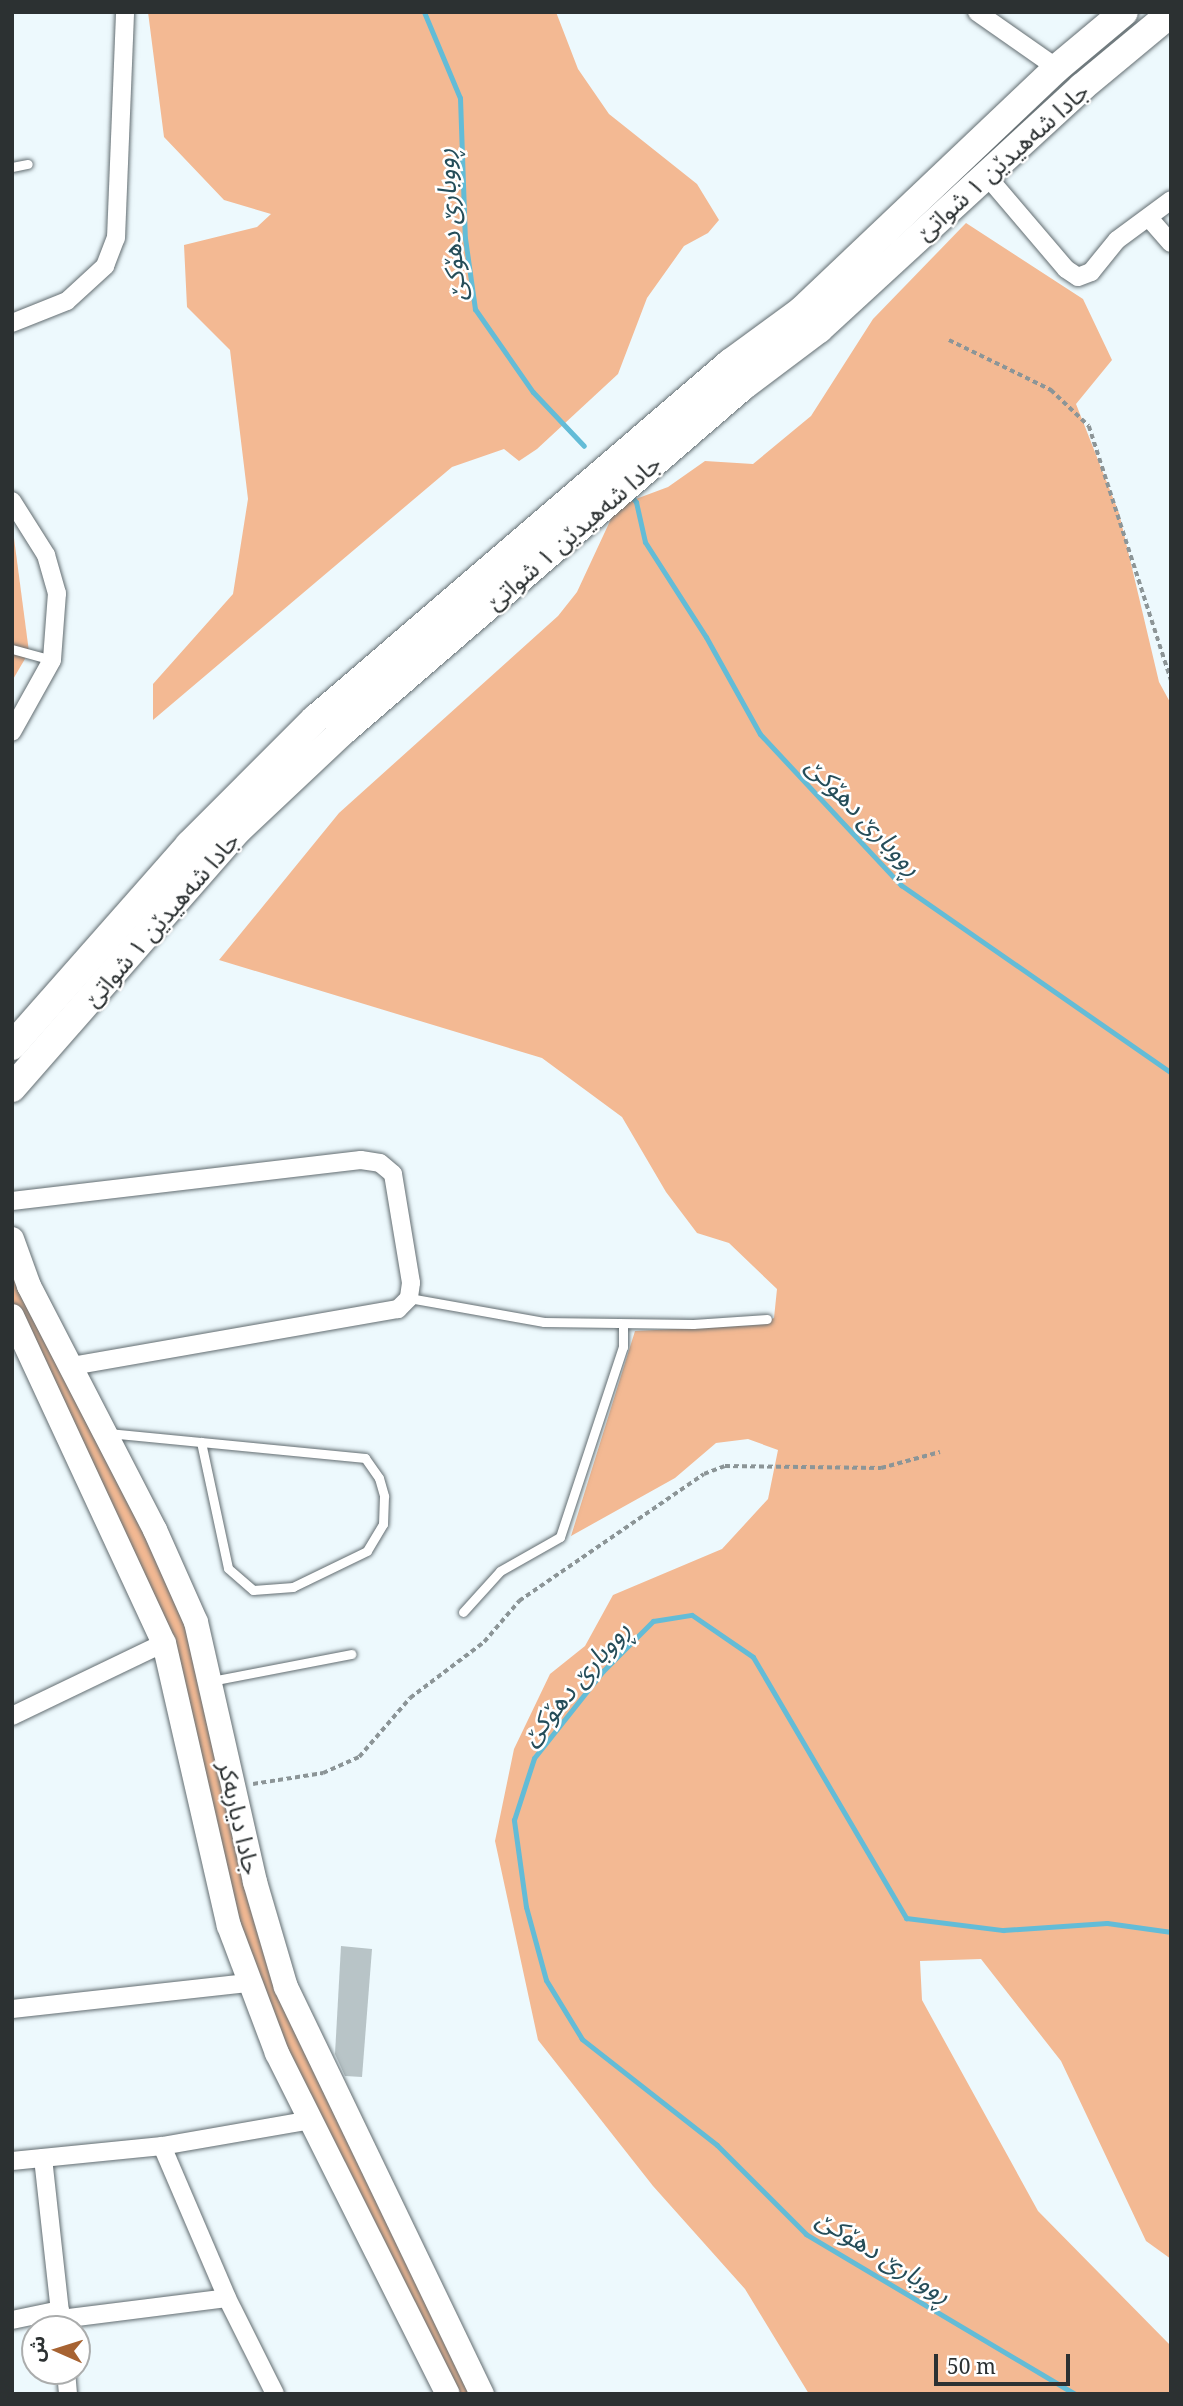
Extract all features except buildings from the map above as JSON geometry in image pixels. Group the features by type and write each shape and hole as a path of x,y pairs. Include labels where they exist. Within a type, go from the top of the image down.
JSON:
{"main road":[{"name":"جادا شەهیدێن ١ شواتێ","path":"12,1046 189,845 315,719 522,559 736,375 1057,68 1124,12"},
{"name":"جادا شەهیدێن ١ شواتێ","path":"736,375 819,329 986,175 1166,25"},
{"name":"جادا شەهیدێن ١ شواتێ","path":"12,1088 239,829 522,559"},
{"name":"جادا دیاربه‌كر","path":"12,1239 29,1286 109,1437 196,1622 233,1787 286,1987 482,2394"},
{"name":"جادا دیاربه‌كر","path":"12,1316 81,1457 164,1643 229,1926 248,1983 311,2120 448,2394"},
{"path":"81,1457 109,1437"}],"street":[{"path":"12,323 67,301 105,266 116,238 125,12"},
{"path":"977,12 1057,68"},
{"path":"986,175 1066,269 1078,277 1091,272 1117,240 1171,200"},
{"path":"1149,218 1171,243"},
{"path":"12,501 46,555 57,593 52,660 12,732"},
{"path":"12,1201 362,1160 380,1163 393,1174 411,1283 409,1298 398,1308 73,1366"},
{"path":"12,1716 164,1643"},
{"path":"12,2009 248,1983"},
{"path":"12,2161 162,2146 311,2120"},
{"path":"162,2146 227,2298 275,2394"},
{"path":"43,2158 61,2315"},
{"path":"91,2315 227,2298"}],"lane":[{"path":"12,167 28,164"},
{"path":"12,649 52,660"},
{"path":"409,1298 544,1322 623,1324 767,1319"},
{"path":"463,1612 500,1571 560,1537 623,1347 623,1324"},
{"path":"109,1437 201,1442 365,1458 379,1478 384,1496 383,1524 367,1550 293,1587 253,1590 228,1568 201,1442"},
{"path":"209,1682 351,1654"}],"path":[{"path":"949,340 1051,390 1089,426 1171,680"},
{"path":"233,1787 323,1773 359,1757 411,1698 484,1642 519,1601 704,1474 725,1466 881,1468 940,1452"}],"shaded area":[{"path":"148,12 556,12 578,69 609,114 697,184 719,220 708,233 684,246 647,298 618,374 537,449 519,461 504,449 452,467 153,720 153,684 233,594 248,499 230,350 187,307 184,245 257,227 271,214 224,200 164,137"},
{"path":"966,223 1083,299 1112,360 1076,404 1119,513 1159,682 1171,704 1171,2259 1146,2241 1061,2061 981,1959 920,1961 922,2000 1038,2211 1171,2346 1171,2394 809,2394 745,2289 653,2186 538,2040 495,1841 514,1749 550,1674 585,1646 613,1595 722,1549 768,1499 778,1450 748,1439 716,1443 675,1478 571,1536 635,1331 757,1325 774,1318 777,1289 729,1243 697,1233 666,1192 622,1117 542,1058 219,960 339,813 558,616 577,592 617,506 668,487 705,461 753,464 811,416 873,319"},
{"path":"12,523 29,652 12,681"},
{"path":"12,1239 196,1622 286,1987 482,2394 448,2394 277,2053 186,1726 12,1316"}],"waterway":[{"name":"ڕووبارێ دهۆكێ","path":"424,12 460,98 465,238 475,309 533,392 584,446"},
{"name":"ڕووبارێ دهۆكێ","path":"631,496 636,502 645,542 706,637 760,734 901,885 1171,1073"},
{"name":"ڕووبارێ دهۆكێ","path":"1075,2394 806,2234 717,2145 582,2039 546,1980 526,1907 514,1820 534,1758 603,1671 653,1621 692,1615 753,1657 906,1918 1003,1930 1107,1923 1171,1932"}]}
